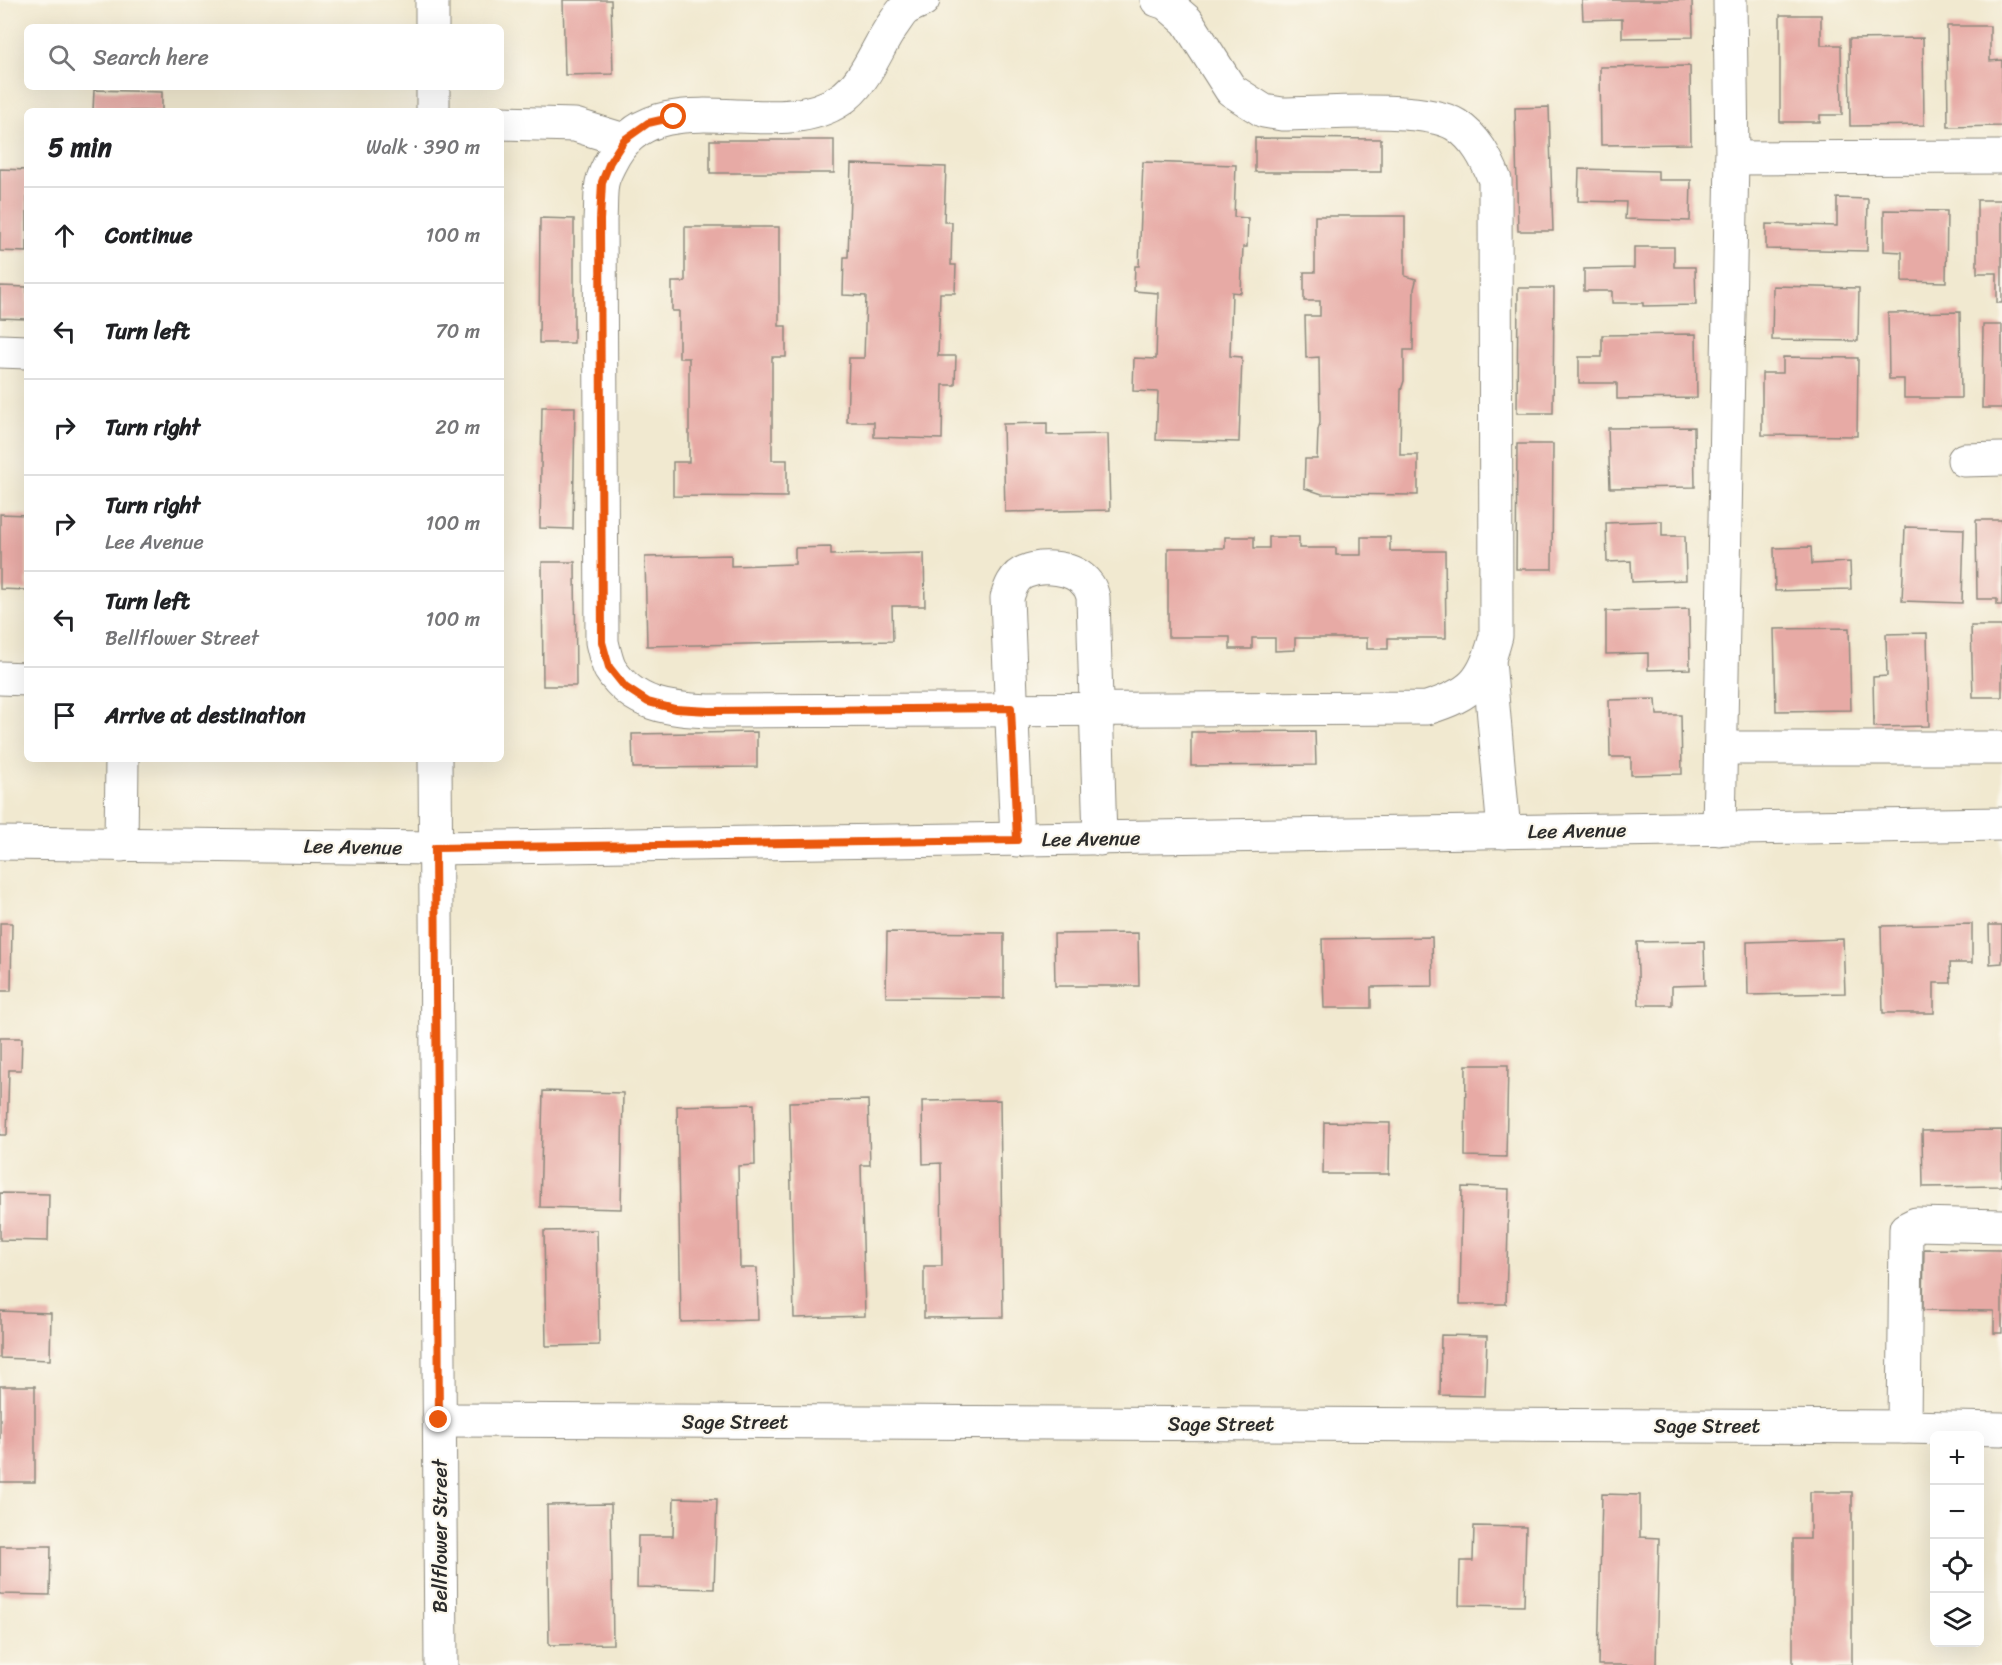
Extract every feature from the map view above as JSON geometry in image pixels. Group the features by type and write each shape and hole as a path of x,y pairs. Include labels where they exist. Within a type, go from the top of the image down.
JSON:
{"street":[{"path":"432,0 432,24"},
{"path":"923,0 903,11 885,36 867,71 843,99 820,112 782,117 674,117 648,123 624,140 610,162 602,182 600,220 602,642 609,667 625,687 648,702 675,709 709,711 1427,708 1466,693 1489,661 1496,636 1495,180 1487,159 1473,140 1455,124 1431,115 1282,114 1264,111 1231,90 1187,21 1166,3 1157,0"},
{"path":"1719,829 1732,158 1730,0"},
{"path":"433,90 433,108"},
{"path":"504,123 575,125 624,140"},
{"path":"1732,158 2002,157"},
{"path":"0,351 24,352"},
{"path":"1964,460 2002,459"},
{"path":"1017,840 1007,598 1011,584 1024,572 1044,568 1072,572 1088,584 1093,597 1100,839"},
{"path":"1489,661 1504,832"},
{"path":"0,678 24,679"},
{"path":"1721,748 2002,748"},
{"path":"121,845 122,762"},
{"name":"Bellflower Street","path":"435,762 441,1665"},
{"name":"Lee Avenue","path":"0,843 435,848 2002,824"},
{"path":"1904,1427 1906,1229 1916,1224 2002,1226"},
{"name":"Sage Street","path":"439,1420 2002,1429"}],"building":[{"path":"563,0 611,0 613,74 565,75"},
{"path":"1582,0 1692,0 1693,37 1622,38 1622,19 1583,20"},
{"path":"1780,15 1821,15 1821,45 1841,45 1842,115 1820,115 1820,122 1780,122"},
{"path":"1947,26 1990,26 1990,61 2002,60 2002,126 1948,127"},
{"path":"1923,38 1924,125 1850,126 1849,39"},
{"path":"1690,66 1691,144 1601,145 1600,67"},
{"path":"94,90 162,92 162,108 93,108"},
{"path":"1549,107 1553,231 1518,231 1515,108"},
{"path":"1255,138 1381,139 1381,172 1255,172"},
{"path":"710,140 834,140 834,173 710,173"},
{"path":"1143,162 1236,165 1234,217 1248,218 1247,247 1243,247 1241,293 1232,292 1230,356 1242,357 1239,442 1156,440 1158,392 1133,391 1134,358 1156,359 1158,293 1134,291 1135,266 1139,266"},
{"path":"851,164 946,167 944,222 952,222 951,265 956,265 955,293 940,293 938,356 956,356 955,385 943,385 942,439 874,437 874,422 847,422 849,358 864,358 866,296 843,295 844,257 848,257"},
{"path":"0,169 24,170 24,252 0,251"},
{"path":"1579,169 1658,171 1658,180 1691,180 1690,221 1625,219 1626,202 1578,201"},
{"path":"1837,198 1868,199 1867,251 1766,249 1766,224 1837,226"},
{"path":"1977,200 2002,200 2002,303 1997,303 1997,273 1977,273"},
{"path":"1884,210 1947,211 1946,282 1902,281 1902,252 1884,251"},
{"path":"1315,216 1405,216 1405,276 1416,279 1416,281 1413,350 1404,350 1400,455 1418,455 1418,495 1322,494 1304,488 1305,459 1317,459 1320,423 1319,357 1306,358 1305,316 1320,316 1320,301 1304,301 1304,272 1315,272"},
{"path":"540,218 574,219 574,343 539,343"},
{"path":"685,227 779,227 779,326 786,326 786,357 772,357 772,460 787,460 787,497 673,496 673,462 689,462 689,358 679,358 679,311 672,311 672,282 685,282"},
{"path":"1634,247 1674,247 1674,267 1695,267 1696,305 1643,306 1643,303 1612,303 1612,291 1584,291 1584,269 1634,268"},
{"path":"0,286 24,287 24,319 0,318"},
{"path":"1773,286 1859,288 1858,341 1772,340"},
{"path":"1518,288 1554,288 1553,413 1517,413"},
{"path":"1960,312 1961,398 1904,398 1904,379 1889,379 1888,313"},
{"path":"1983,325 2002,325 2002,408 1982,408"},
{"path":"1696,334 1697,398 1617,399 1617,383 1579,383 1579,357 1602,357 1602,335"},
{"path":"1783,357 1858,358 1857,436 1762,435 1762,373 1783,373"},
{"path":"542,407 575,407 573,529 540,528"},
{"path":"1047,423 1047,435 1108,434 1110,510 1005,512 1003,424"},
{"path":"1694,427 1695,487 1610,488 1608,428"},
{"path":"1517,444 1553,444 1552,569 1516,569"},
{"path":"0,514 24,515 24,590 0,589"},
{"path":"1976,520 2002,520 2002,605 1997,605 1997,599 1977,599"},
{"path":"1662,521 1662,536 1685,536 1686,580 1632,582 1631,561 1607,562 1606,523"},
{"path":"1905,527 1964,529 1962,603 1902,601"},
{"path":"1225,537 1254,537 1254,548 1269,548 1269,537 1299,537 1299,548 1336,548 1336,555 1361,555 1361,537 1390,537 1390,551 1445,551 1446,638 1388,638 1388,649 1367,649 1367,638 1295,638 1295,650 1275,651 1275,638 1252,638 1252,649 1230,649 1230,637 1168,637 1168,548 1225,548"},
{"path":"831,547 831,555 924,553 925,606 892,606 893,641 647,646 645,557 731,555 731,566 795,564 795,548"},
{"path":"1811,547 1812,564 1850,562 1851,589 1775,591 1774,548"},
{"path":"542,562 575,562 576,686 543,686"},
{"path":"1689,609 1690,669 1648,670 1648,653 1606,654 1606,611"},
{"path":"1971,626 2002,626 2002,697 1973,697"},
{"path":"1849,628 1851,710 1776,711 1774,629"},
{"path":"1927,633 1929,726 1874,727 1873,677 1887,676 1886,634"},
{"path":"1656,699 1657,715 1681,715 1682,774 1631,775 1631,757 1610,757 1609,700"},
{"path":"1315,731 1316,765 1191,766 1191,732"},
{"path":"757,732 757,767 633,768 632,734"},
{"path":"0,923 12,923 11,991 0,991"},
{"path":"1972,924 1972,963 1950,963 1951,983 1934,983 1934,1013 1883,1013 1881,926"},
{"path":"1989,925 2002,925 2002,963 1990,964"},
{"path":"887,932 1004,933 1004,998 886,997"},
{"path":"1138,933 1139,986 1055,986 1054,934"},
{"path":"1432,937 1433,986 1371,987 1371,1008 1324,1008 1322,939"},
{"path":"1843,939 1845,993 1748,995 1747,942"},
{"path":"1704,941 1705,985 1672,986 1672,1005 1639,1005 1637,942"},
{"path":"0,1038 22,1038 21,1070 9,1070 7,1135 0,1135"},
{"path":"1466,1065 1508,1065 1506,1157 1465,1156"},
{"path":"543,1091 623,1093 621,1209 540,1207"},
{"path":"868,1100 870,1165 861,1165 865,1316 794,1318 789,1102"},
{"path":"1000,1100 1003,1317 924,1318 924,1266 942,1266 941,1163 923,1164 922,1101"},
{"path":"754,1104 755,1165 738,1166 740,1268 757,1268 758,1320 681,1322 677,1106"},
{"path":"1324,1122 1390,1123 1389,1174 1323,1174"},
{"path":"2002,1130 2002,1186 1923,1187 1922,1131"},
{"path":"1462,1187 1509,1189 1506,1304 1460,1304"},
{"path":"0,1193 49,1194 48,1241 0,1240"},
{"path":"597,1230 599,1345 546,1346 544,1231"},
{"path":"1924,1249 2002,1250 2002,1333 1994,1333 1994,1311 1923,1310"},
{"path":"0,1311 51,1313 50,1360 0,1358"},
{"path":"1441,1335 1487,1336 1485,1396 1440,1395"},
{"path":"0,1386 35,1386 35,1482 0,1482"},
{"path":"1810,1492 1852,1492 1852,1665 1793,1665 1793,1539 1810,1539"},
{"path":"1602,1494 1640,1495 1640,1537 1659,1538 1656,1665 1598,1665"},
{"path":"674,1498 717,1499 714,1589 637,1587 638,1536 673,1536"},
{"path":"611,1504 613,1644 549,1645 547,1505"},
{"path":"1474,1526 1526,1527 1524,1606 1459,1605 1460,1561 1473,1561"},
{"path":"0,1546 51,1546 50,1595 0,1594"}],"route":[{"path":"439,1420 435,848 1017,840 1011,708 709,711 675,709 648,702 625,687 609,667 602,642 600,220 602,182 610,162 624,140 648,123 674,117"}]}
